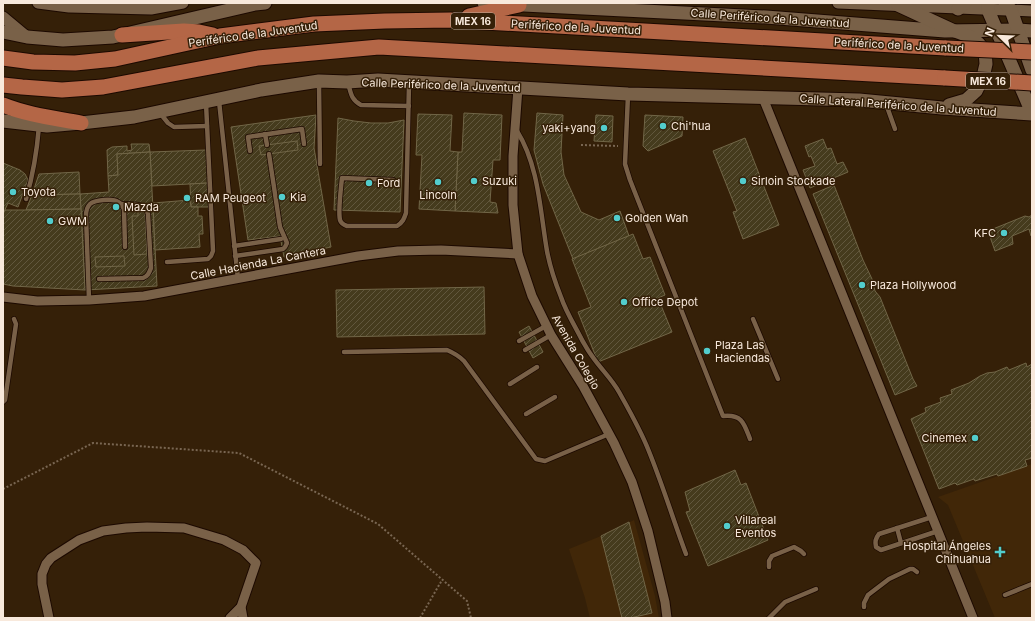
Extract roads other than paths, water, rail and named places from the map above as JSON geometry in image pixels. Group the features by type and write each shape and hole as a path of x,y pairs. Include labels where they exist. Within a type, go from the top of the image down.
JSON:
{"highway":[{"path":"450,20 519,5"},
{"name":"Periférico de la Juventud","path":"3,58 33,62 75,63 115,59 220,36 314,24 450,20 1032,52"},
{"path":"122,35 184,31 220,36"},
{"name":"MEX 16","path":"3,85 62,90 103,87 258,58 379,47 1032,83"},
{"path":"3,106 43,116 81,123"}],"main road":[{"path":"3,32 63,40 113,37 255,4 265,3"},
{"name":"Calle Periférico de la Juventud","path":"484,3 766,17 952,30 1032,31"},
{"path":"896,4 952,30 971,37 985,51 986,64 983,77 976,91 966,100 942,108"},
{"path":"988,6 1032,113"},
{"path":"1008,6 1032,70"},
{"name":"Calle Periférico de la Juventud","path":"3,121 47,126 134,117 261,90 319,81 347,82 378,80 628,94 763,98"},
{"name":"Calle Lateral Periférico de la Juventud","path":"763,98 859,100 942,108 1032,113"}],"street":[{"path":"38,3 151,9 183,3"},
{"path":"838,3 1008,6 1032,11"},
{"path":"3,18 27,36"},
{"name":"Avenida Colegio","path":"518,88 513,156 513,205 518,254 532,296 546,326 583,386 609,434 632,482 648,531 665,602 667,618"},
{"path":"763,98 973,618"},
{"name":"Calle Hacienda La Cantera","path":"3,297 37,301 89,300 144,296 358,256 398,251 441,250 518,254"},
{"path":"49,618 42,584 42,574 46,564 51,558 79,540 103,531 148,527 184,528 224,540 243,550 256,563 240,607 230,618"},
{"path":"240,607 243,618"}],"lane":[{"path":"319,81 320,164"},
{"path":"347,82 352,98 361,105 409,106"},
{"path":"393,180 342,178 340,220 343,224 347,226 397,226 402,223 405,218 409,82"},
{"path":"628,94 626,164 630,180 723,416 732,415 742,421 750,439"},
{"path":"167,262 208,259 214,252 208,126 213,100"},
{"path":"213,100 238,279"},
{"path":"885,103 895,129"},
{"path":"159,112 168,123 174,127 208,126"},
{"path":"26,199 37,149 39,124"},
{"path":"515,128 529,155 541,208 547,252 554,280 561,299 574,326 591,355 612,380 634,419 658,473 686,554"},
{"path":"250,151 248,137 302,129 304,144"},
{"path":"265,134 267,145"},
{"path":"235,256 283,249 287,243 280,227 269,154"},
{"path":"89,300 86,208 96,201 114,200 122,204 144,206 148,214 151,268 149,272 143,278 99,279"},
{"path":"122,204 124,210 125,247"},
{"path":"234,246 280,239"},
{"path":"753,319 778,379"},
{"path":"3,402 5,400 16,324 14,320"},
{"path":"519,341 546,326"},
{"path":"525,350 551,335"},
{"path":"344,352 447,350 454,353 464,361 538,460 545,461 609,434"},
{"path":"510,384 537,368"},
{"path":"526,414 555,396"},
{"path":"932,517 879,534 875,541 876,547 881,550 938,531"},
{"path":"897,528 901,543"},
{"path":"769,567 769,561 772,556 794,547 804,554"},
{"path":"864,607 864,603 868,595 889,579 910,569 916,570 917,572"},
{"path":"1005,595 1032,584"},
{"path":"769,618 785,602 816,589"}],"place":[{"name":"Chi'hua","path":"663,126"},
{"name":"yaki+yang","path":"604,128"},
{"name":"Suzuki","path":"474,181"},
{"name":"Sirloin Stockade","path":"743,181"},
{"name":"Lincoln","path":"438,182"},
{"name":"Ford","path":"369,183"},
{"name":"Toyota","path":"13,192"},
{"name":"Kia","path":"282,197"},
{"name":"RAM Peugeot","path":"187,198"},
{"name":"Mazda","path":"116,207"},
{"name":"Golden Wah","path":"617,218"},
{"name":"GWM","path":"50,221"},
{"name":"KFC","path":"1004,233"},
{"name":"Plaza Hollywood","path":"862,285"},
{"name":"Office Depot","path":"624,302"},
{"name":"Plaza Las Haciendas","path":"707,351"},
{"name":"Cinemex","path":"975,438"},
{"name":"Villareal Eventos","path":"727,526"},
{"name":"Hospital Ángeles Chihuahua","path":"1000,552"}]}
